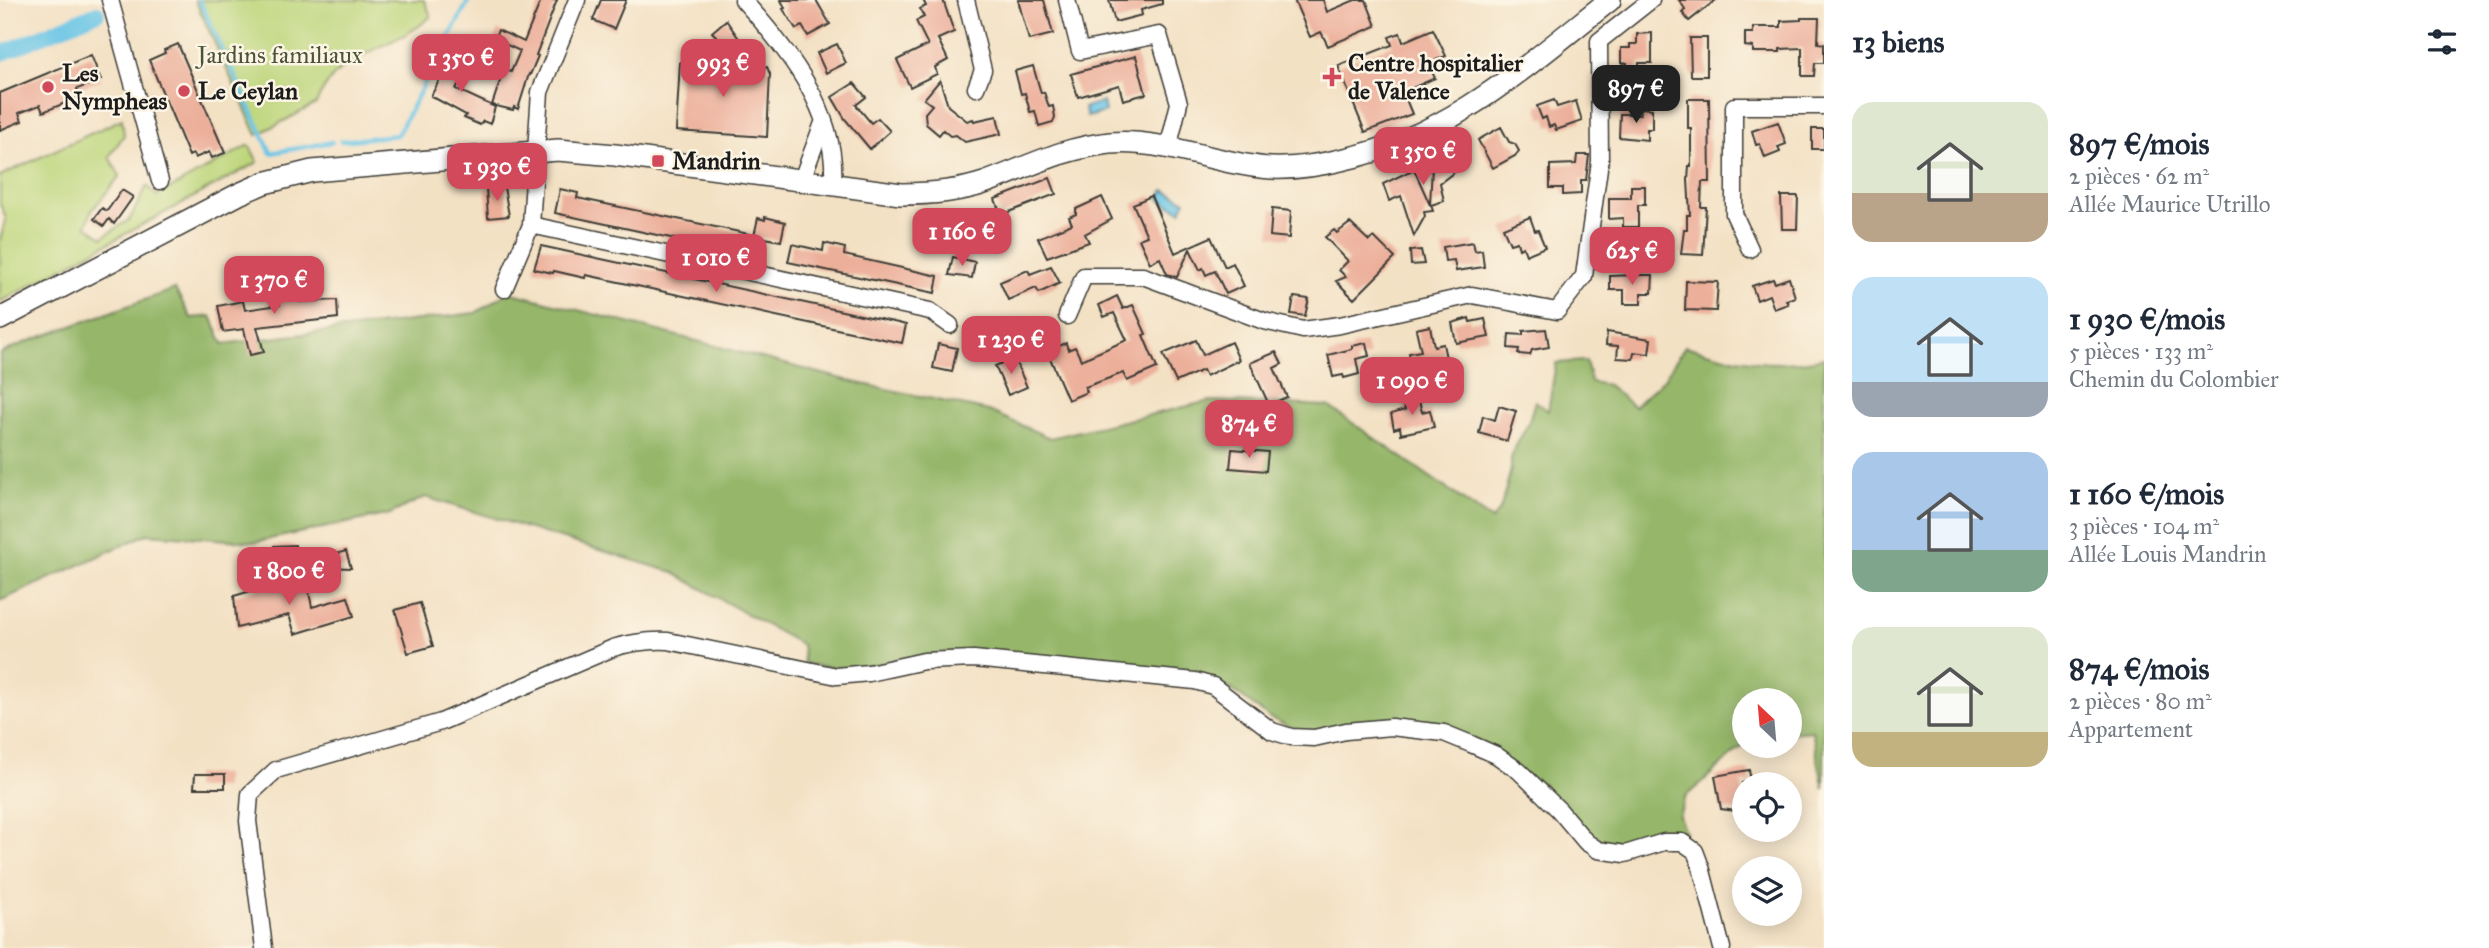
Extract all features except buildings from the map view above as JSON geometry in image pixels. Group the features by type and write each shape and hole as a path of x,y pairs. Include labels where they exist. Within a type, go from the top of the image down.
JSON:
{"main road":[{"path":"0,319 239,194 288,175 342,168 576,151 901,194 929,194 983,183 1080,147 1113,143 1143,144 1227,163 1273,168 1326,164 1386,149 1466,110 1610,0"}],"street":[{"path":"110,0 160,181"},
{"path":"504,289 531,225 540,92 577,0"},
{"path":"743,0 789,54 802,75 831,140 833,183"},
{"path":"966,0 983,70 976,88"},
{"path":"1067,0 1080,51 1159,34 1179,103 1168,149"},
{"path":"1599,41 1651,0"},
{"path":"1568,33 1599,41"},
{"path":"1067,316 1084,276 1143,276 1264,321 1303,330 1340,325 1472,295 1557,311 1584,276 1600,161 1599,41"},
{"path":"1750,248 1734,214 1734,106 1824,106"},
{"path":"802,179 823,123"},
{"path":"531,225 930,311 950,325"},
{"path":"264,948 248,821 250,794 276,770 441,722 614,648 650,640 668,641 837,676 869,673 924,661 974,659 1195,681 1213,685 1272,731 1290,737 1314,738 1346,731 1391,727 1444,733 1496,755 1519,771 1559,810 1586,842 1598,850 1625,855 1664,842 1682,842 1695,850 1722,948"}],"green space":[{"name":"Jardins familiaux","path":"195,0 424,0 431,16 417,28 352,61 325,86 316,104 257,135"},
{"path":"122,119 124,135 109,157 120,176 92,210 86,226 103,237 130,219 147,186 157,196 249,145 258,162 0,302 0,240 6,218 0,204 0,176"},
{"path":"175,289 191,318 211,316 223,344 475,313 509,292 858,383 989,411 1050,438 1210,401 1328,406 1492,520 1501,507 1511,469 1511,455 1528,424 1535,401 1548,411 1556,363 1586,361 1591,382 1608,385 1634,407 1664,379 1685,346 1719,355 1771,363 1824,358 1824,789 1812,731 1802,732 1802,688 1732,688 1732,755 1685,797 1679,816 1685,832 1617,849 1586,833 1542,784 1434,725 1381,721 1303,733 1270,718 1231,689 1203,676 960,652 864,666 825,667 804,663 802,645 672,572 425,497 390,514 255,542 147,534 0,601 0,354"}],"water":[{"path":"1103,102 1105,112 1087,117 1084,108"},
{"path":"1164,190 1186,201 1181,211 1159,199"}],"waterway":[{"path":"199,0 271,153 332,142"},
{"path":"341,141 397,135 469,0"},
{"path":"0,54 97,13"}],"place":[{"name":"Centre hospitalier de Valence","path":"1332,77"},
{"name":"Les Nympheas","path":"48,87"},
{"name":"Le Ceylan","path":"184,91"},
{"name":"Mandrin","path":"658,161"}]}
